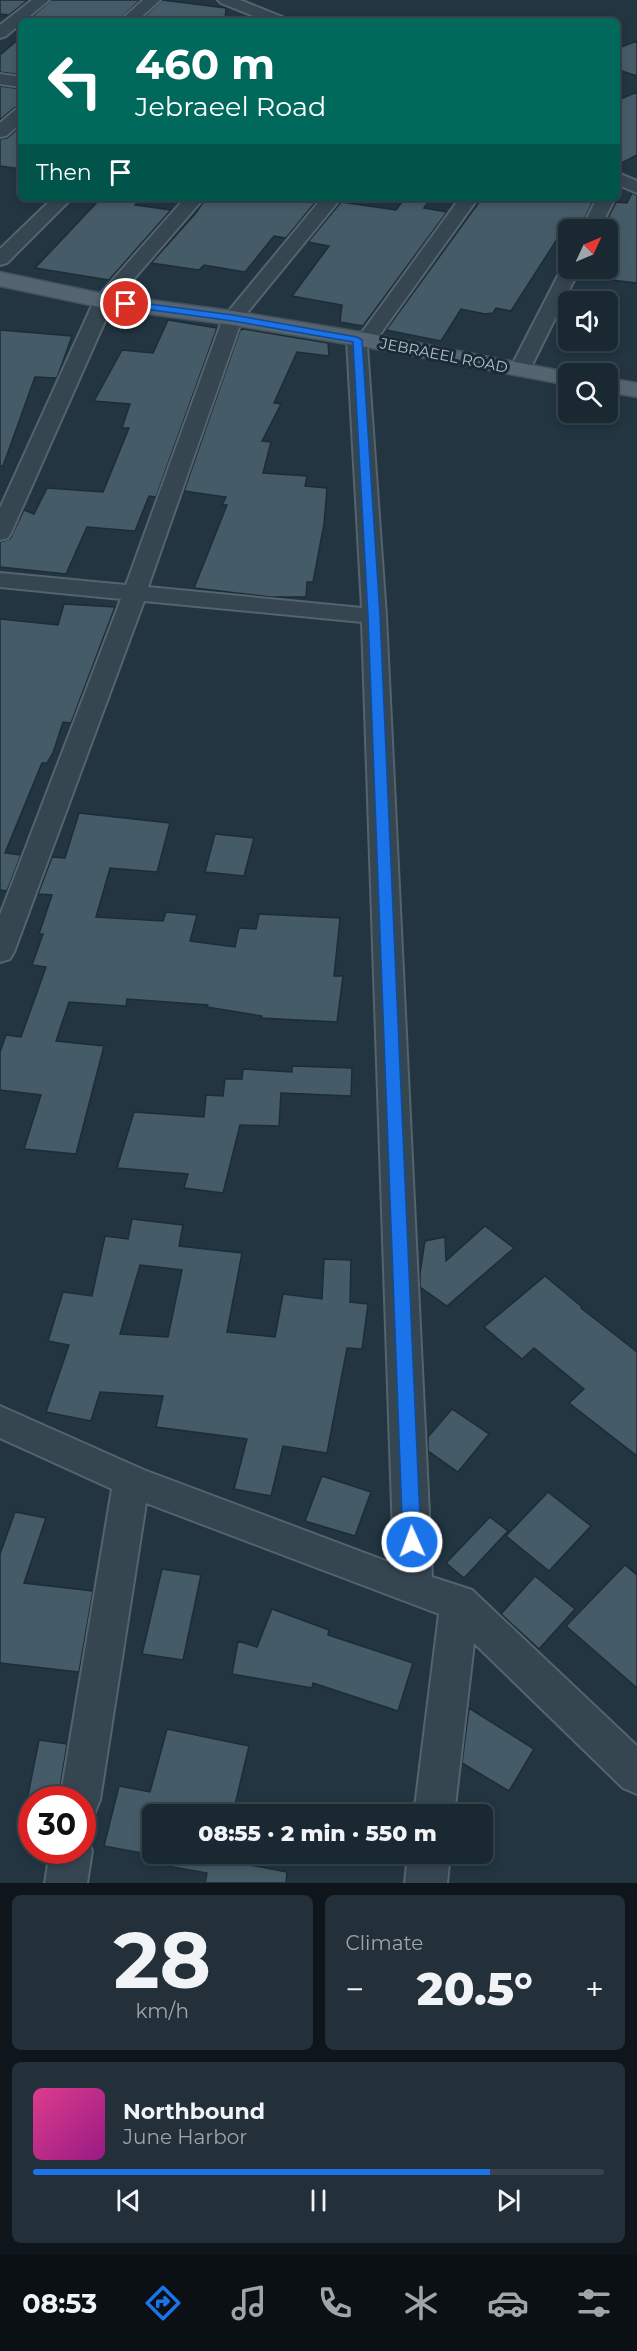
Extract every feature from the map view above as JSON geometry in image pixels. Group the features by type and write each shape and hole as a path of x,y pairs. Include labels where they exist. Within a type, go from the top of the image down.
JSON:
{"main road":[{"name":"JEBRAEEL ROAD","path":"0,279 104,301 233,318 558,376"},
{"path":"618,387 637,390"}],"street":[{"path":"19,18 41,0"},
{"path":"131,18 152,0"},
{"path":"226,0 253,17"},
{"path":"0,33 18,19"},
{"path":"0,79 18,82"},
{"path":"0,132 18,117"},
{"path":"620,179 637,188"},
{"path":"0,259 60,201"},
{"path":"0,533 104,301 192,201"},
{"path":"0,952 135,592 233,318 330,201"},
{"path":"414,1589 362,340 467,201"},
{"path":"596,219 604,201"},
{"path":"520,369 565,279"},
{"path":"0,580 374,616"},
{"path":"0,1421 131,1481 414,1589 459,1603 637,1774"},
{"path":"82,1786 131,1481"},
{"path":"435,1804 459,1603"},
{"path":"66,1883 70,1864"},
{"path":"426,1883 428,1864"}],"building":[{"path":"0,0 28,0 9,15 0,14"},
{"path":"51,0 140,0 121,18 31,18"},
{"path":"162,0 226,8 225,18 143,18"},
{"path":"18,40 18,75 0,72 0,55"},
{"path":"637,41 637,76 620,70 620,47"},
{"path":"0,86 18,89 18,107 14,108 0,120"},
{"path":"637,92 637,155 620,164 620,99"},
{"path":"18,129 18,169 0,166 0,139 7,138"},
{"path":"632,193 637,195 637,283 603,279 618,279 618,219 608,219 616,202 627,203"},
{"path":"98,201 138,201 135,205 171,210 109,280 35,268"},
{"path":"204,201 316,201 286,238 274,236 245,272 204,265 199,270 151,263"},
{"path":"403,201 422,201 428,202 424,208 447,212 363,326 340,322 342,305 292,296 329,246 308,242 341,202 396,210"},
{"path":"480,201 593,201 584,219 558,219 558,238 511,311 496,308 493,313 485,314 461,309 441,341 386,330"},
{"path":"168,320 217,328 156,497 149,496 135,531 87,527 66,574 0,567 0,542 10,539 24,510 34,514 47,488 103,492 129,428 122,428 130,404 94,401 122,350 153,353"},
{"path":"0,330 72,336 57,378 35,377 3,466 0,466"},
{"path":"240,330 328,343 329,356 297,352 274,403 281,404 262,441 271,442 263,473 307,476 305,486 327,488 324,524 313,582 307,582 306,597 270,597 194,588 227,505 222,505 226,497 184,491"},
{"path":"64,604 115,607 71,723 63,722 53,753 47,763 42,763 5,853 21,855 7,891 0,890 0,619 58,625"},
{"path":"79,813 170,823 157,872 110,868 96,917 163,921 166,912 197,915 190,941 235,947 239,928 256,929 259,914 340,918 334,976 343,976 337,1022 261,1018 262,1016 207,1007 208,1005 127,999 126,1006 69,1002 56,1041 104,1046 76,1154 24,1149 41,1095 0,1090 0,1052 6,1035 21,1037 46,967 32,965 43,934 39,934 52,895 38,894 52,857 65,858"},
{"path":"215,834 254,838 244,876 205,872"},
{"path":"292,1066 352,1068 351,1096 281,1093 279,1126 240,1125 223,1193 184,1188 188,1174 117,1168 134,1112 204,1117 206,1095 223,1096 225,1079 242,1079 243,1069 292,1072"},
{"path":"132,1219 183,1225 179,1246 242,1253 227,1332 275,1337 283,1294 322,1299 324,1259 351,1260 350,1302 368,1304 362,1349 347,1348 327,1453 283,1446 271,1496 234,1489 247,1439 156,1427 163,1396 100,1392 91,1421 46,1412 69,1345 48,1341 63,1292 92,1296 105,1236 128,1239","holes":["140,1265 182,1270 168,1337 120,1334"]},
{"path":"485,1226 514,1248 447,1306 420,1287 425,1241 445,1237 446,1261"},
{"path":"545,1276 637,1352 637,1456 569,1403 584,1389 534,1348 522,1359 484,1327"},
{"path":"452,1409 489,1434 458,1472 428,1451 428,1437"},
{"path":"322,1476 371,1492 355,1536 305,1521"},
{"path":"548,1492 591,1526 549,1571 506,1536"},
{"path":"15,1512 46,1518 24,1583 93,1591 79,1672 0,1663 0,1554"},
{"path":"490,1517 508,1531 464,1578 446,1563"},
{"path":"625,1565 637,1575 637,1688 566,1626"},
{"path":"162,1569 201,1575 183,1660 142,1654"},
{"path":"535,1576 575,1609 539,1649 501,1614"},
{"path":"272,1609 329,1630 328,1635 413,1663 398,1711 313,1683 312,1688 232,1674 238,1641 257,1647"},
{"path":"469,1708 534,1749 509,1791 462,1763"},
{"path":"167,1729 249,1746 235,1804 142,1804 142,1853 104,1846 119,1786 150,1792"},
{"path":"39,1740 67,1744 60,1786 30,1786"},
{"path":"157,1864 244,1864 287,1872 286,1883 205,1883 207,1873"}],"route":[{"path":"126,304 233,318 357,340 374,616 412,1542"}]}
